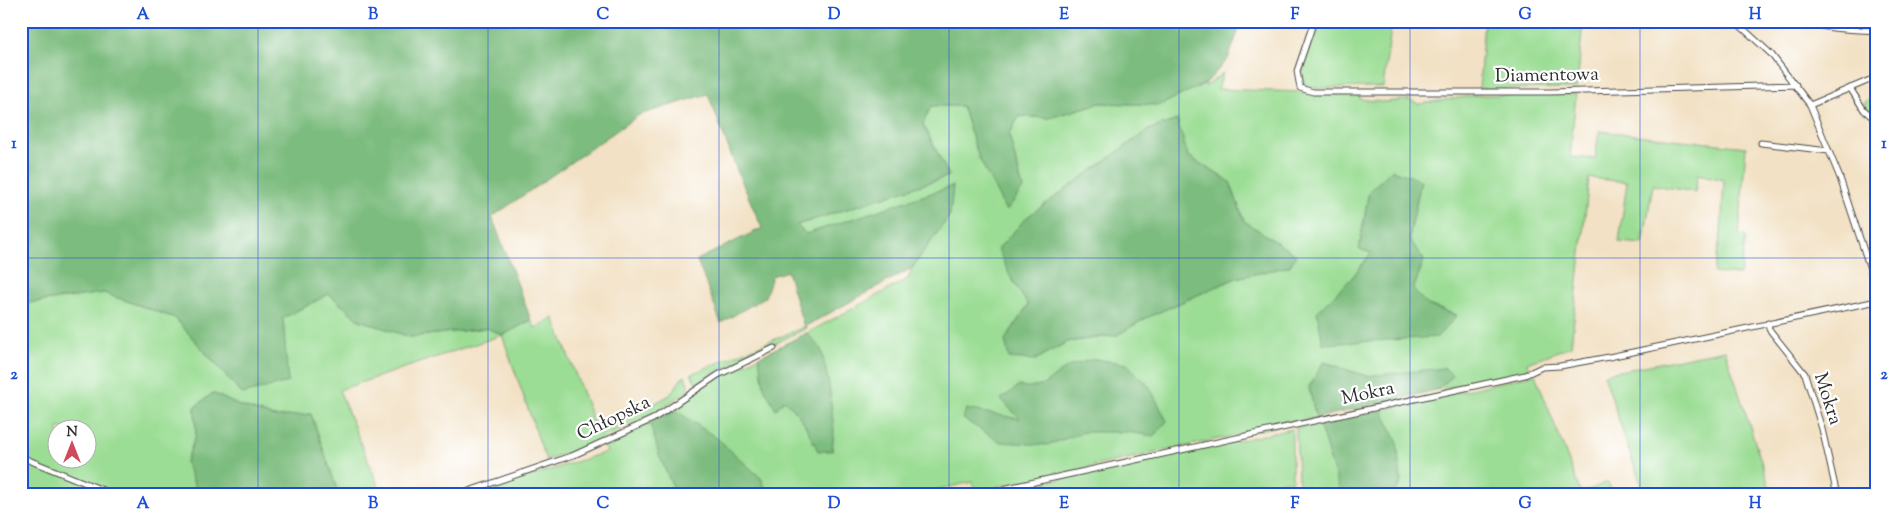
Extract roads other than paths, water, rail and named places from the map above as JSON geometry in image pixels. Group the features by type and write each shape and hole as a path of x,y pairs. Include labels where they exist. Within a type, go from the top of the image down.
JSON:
{"street":[{"name":"Diamentowa","path":"1314,21 1297,71 1300,88 1313,92 1550,92 1796,85"},
{"path":"1735,21 1771,54 1810,105 1840,178 1877,290"},
{"path":"1807,21 1830,28 1877,31"},
{"path":"1810,105 1877,77"},
{"path":"1850,88 1864,110 1877,121"},
{"path":"1761,143 1829,151"},
{"name":"Mokra","path":"975,495 1525,375 1542,368 1609,357 1877,301"},
{"name":"Mokra","path":"1768,323 1769,329 1805,374 1822,429 1837,495"},
{"name":"Chłopska","path":"457,495 574,455 652,419 718,375 774,348"},
{"path":"21,457 115,495"}]}
